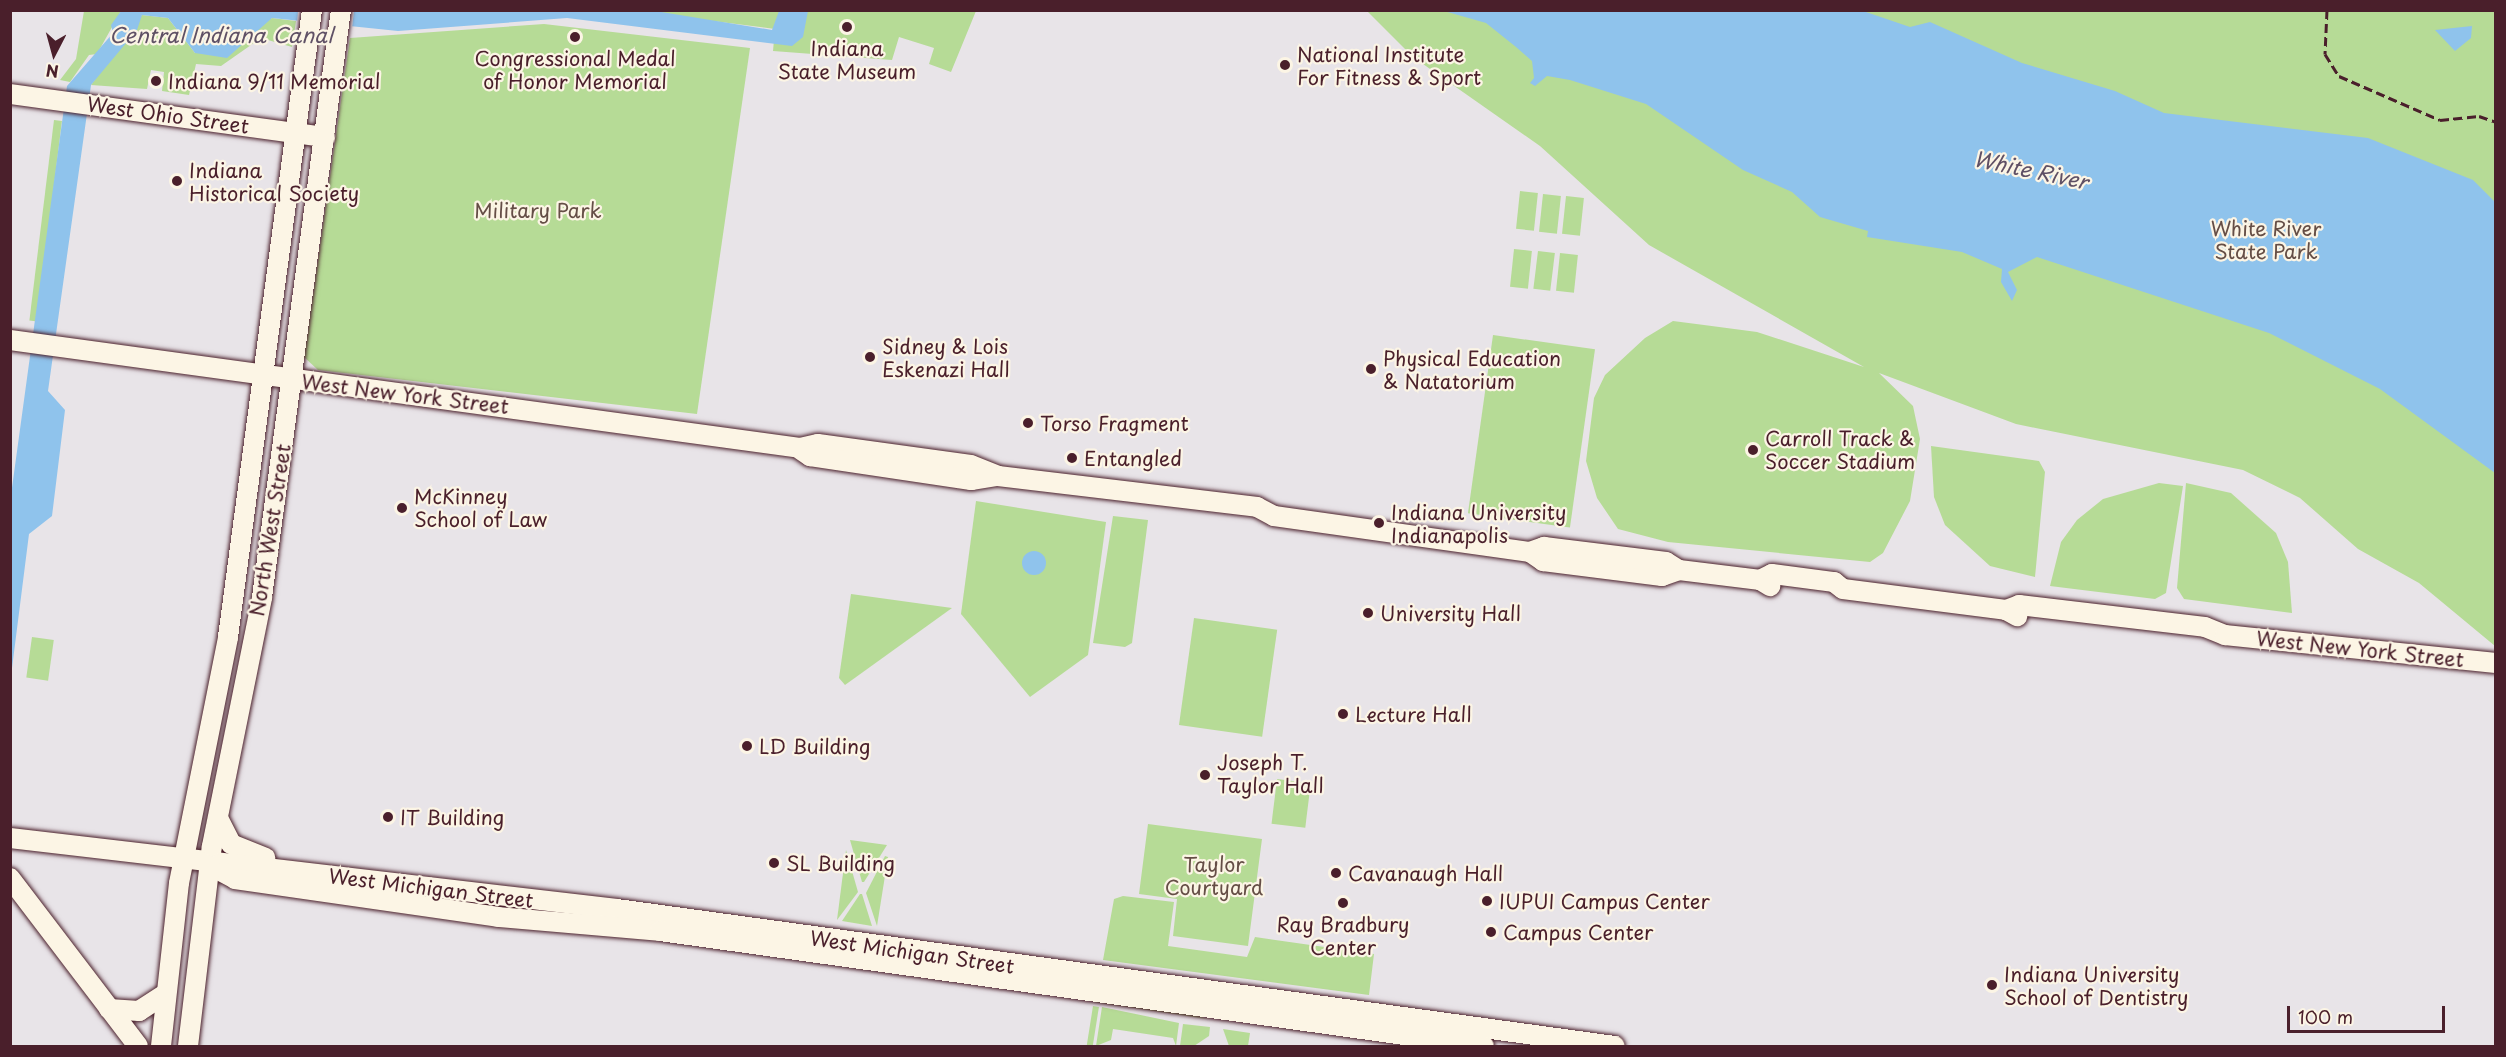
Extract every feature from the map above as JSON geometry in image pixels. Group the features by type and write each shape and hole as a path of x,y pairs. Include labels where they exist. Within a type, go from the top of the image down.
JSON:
{"main road":[{"name":"North West Street","path":"161,1047 164,995 183,861 223,670 260,375 312,10"},
{"name":"North West Street","path":"188,1047 209,865 262,597 341,10"},
{"name":"West Ohio Street","path":"10,94 325,137"},
{"name":"West New York Street","path":"17,341 800,448 810,456 971,480 998,476 1157,499 1172,496 1257,507 1274,516 1530,552 1544,547 1666,562 1679,570 1760,580 1772,574 1834,582 1843,590 2006,609 2030,606 2205,627 2225,635 2496,663"},
{"path":"218,818 240,851 320,874"},
{"name":"West Michigan Street","path":"10,838 209,865 320,874 1615,1047"},
{"name":"West Michigan Street","path":"209,865 235,879 498,918 660,931 1484,1047"},
{"path":"10,878 138,1047"},
{"path":"109,1009 139,1011 164,995"}],"green space":[{"path":"84,11 121,11 97,54 89,55 70,82 60,80 76,59"},
{"path":"634,11 976,11 951,72 929,64 934,48 899,37 892,60 773,51 775,29"},
{"name":"White River State Park","path":"1367,11 2495,11 2495,646 2419,583 2358,549 2300,498 2243,470 2016,424 1879,373 1913,406 1920,439 1910,501 1883,553 1870,562 1668,542 1618,529 1597,498 1586,461 1594,398 1605,375 1645,338 1673,321 1757,332 1864,367 1649,245 1540,146 1413,57"},
{"path":"142,15 168,18 195,53 272,18 296,21 292,47 261,38 221,66 196,64 189,95 162,91 164,72 151,70 147,89 91,85"},
{"name":"Military Park","path":"544,24 750,48 697,414 318,370 304,357 350,38"},
{"path":"54,120 62,121 37,321 29,320"},
{"path":"1520,191 1538,193 1534,231 1516,229"},
{"path":"1543,194 1561,196 1557,234 1539,232"},
{"path":"1566,196 1584,198 1580,236 1562,234"},
{"path":"1514,249 1532,251 1528,289 1510,287"},
{"path":"1538,251 1555,253 1550,291 1533,289"},
{"path":"1560,253 1578,255 1574,293 1556,291"},
{"path":"1493,335 1595,349 1570,528 1468,513"},
{"path":"1931,446 2039,461 2045,472 2035,577 1990,566 1945,525 1934,497"},
{"path":"2159,483 2183,486 2166,593 2155,599 2050,586 2061,542 2077,520 2103,499"},
{"path":"2186,483 2231,493 2276,533 2288,562 2292,613 2184,599 2177,588"},
{"path":"976,501 1106,522 1088,655 1030,697 961,614"},
{"path":"1113,516 1148,520 1132,643 1125,647 1093,643"},
{"path":"851,594 952,608 845,685 839,678"},
{"path":"1194,618 1277,630 1262,737 1179,725"},
{"path":"32,637 54,640 48,681 26,678"},
{"path":"1277,779 1311,783 1305,828 1272,824"},
{"name":"Taylor Courtyard","path":"1148,824 1262,839 1248,946 1173,936 1177,899 1139,894"},
{"path":"850,840 887,845 864,882 862,882"},
{"path":"846,850 858,892 837,920"},
{"path":"885,856 888,857 877,926 866,893"},
{"path":"862,894 872,926 842,921"},
{"path":"1123,896 1174,902 1168,946 1247,957 1255,937 1374,954 1369,995 1103,960 1114,899"},
{"path":"1096,1000 1195,1015 1207,1019 1094,1002"},
{"path":"1093,1006 1099,1007 1093,1046 1087,1046"},
{"path":"1102,1007 1179,1023 1176,1046 1173,1038 1113,1029 1111,1040 1096,1046"},
{"path":"1183,1024 1210,1027 1209,1036 1194,1046 1180,1046"},
{"path":"1223,1029 1250,1033 1248,1046 1229,1046"}],"water":[{"name":"Central Indiana Canal","path":"649,10 772,30 779,11 808,11 803,37 792,46 567,18 398,31 272,18 227,58 195,53 168,18 142,15 137,30 91,85 48,391 65,410 52,516 29,534 11,676 11,495 67,86 113,33 111,25 121,11"},
{"name":"White River","path":"1444,11 1863,11 1910,27 1930,22 2022,63 2115,91 2164,113 2368,138 2473,180 2495,202 2495,473 2380,389 2269,333 2037,257 2008,272 2017,290 2012,301 2001,282 2002,269 1962,252 1867,237 1868,231 1820,217 1792,192 1743,170 1646,104 1570,80 1547,76 1535,86 1530,83 1534,78 1532,61 1516,47 1486,23"},
{"path":"2472,26 2471,38 2455,51 2435,30"},
{"path":"1034,551 1042,555 1046,563 1042,571 1034,575 1026,571 1022,563 1026,555"}],"pier":[{"path":"298,11 354,11 352,28 297,24"}],"railway":[{"path":"2327,10 2325,54 2339,76 2440,120 2479,116 2496,122"}],"place":[{"name":"Indiana State Museum","path":"847,27"},
{"name":"Congressional Medal of Honor Memorial","path":"575,37"},
{"name":"National Institute For Fitness & Sport","path":"1285,65"},
{"name":"Indiana 9/11 Memorial","path":"156,81"},
{"name":"Indiana Historical Society","path":"177,181"},
{"name":"Sidney & Lois Eskenazi Hall","path":"870,357"},
{"name":"Physical Education & Natatorium","path":"1371,369"},
{"name":"Torso Fragment","path":"1028,423"},
{"name":"Carroll Track & Soccer Stadium","path":"1753,450"},
{"name":"Entangled","path":"1072,458"},
{"name":"McKinney School of Law","path":"402,508"},
{"name":"Indiana University Indianapolis","path":"1379,523"},
{"name":"University Hall","path":"1368,613"},
{"name":"Lecture Hall","path":"1343,714"},
{"name":"LD Building","path":"747,746"},
{"name":"Joseph T. Taylor Hall","path":"1205,775"},
{"name":"IT Building","path":"388,817"},
{"name":"SL Building","path":"774,863"},
{"name":"Cavanaugh Hall","path":"1336,873"},
{"name":"IUPUI Campus Center","path":"1487,901"},
{"name":"Ray Bradbury Center","path":"1343,903"},
{"name":"Campus Center","path":"1491,932"},
{"name":"Indiana University School of Dentistry","path":"1992,985"}]}
